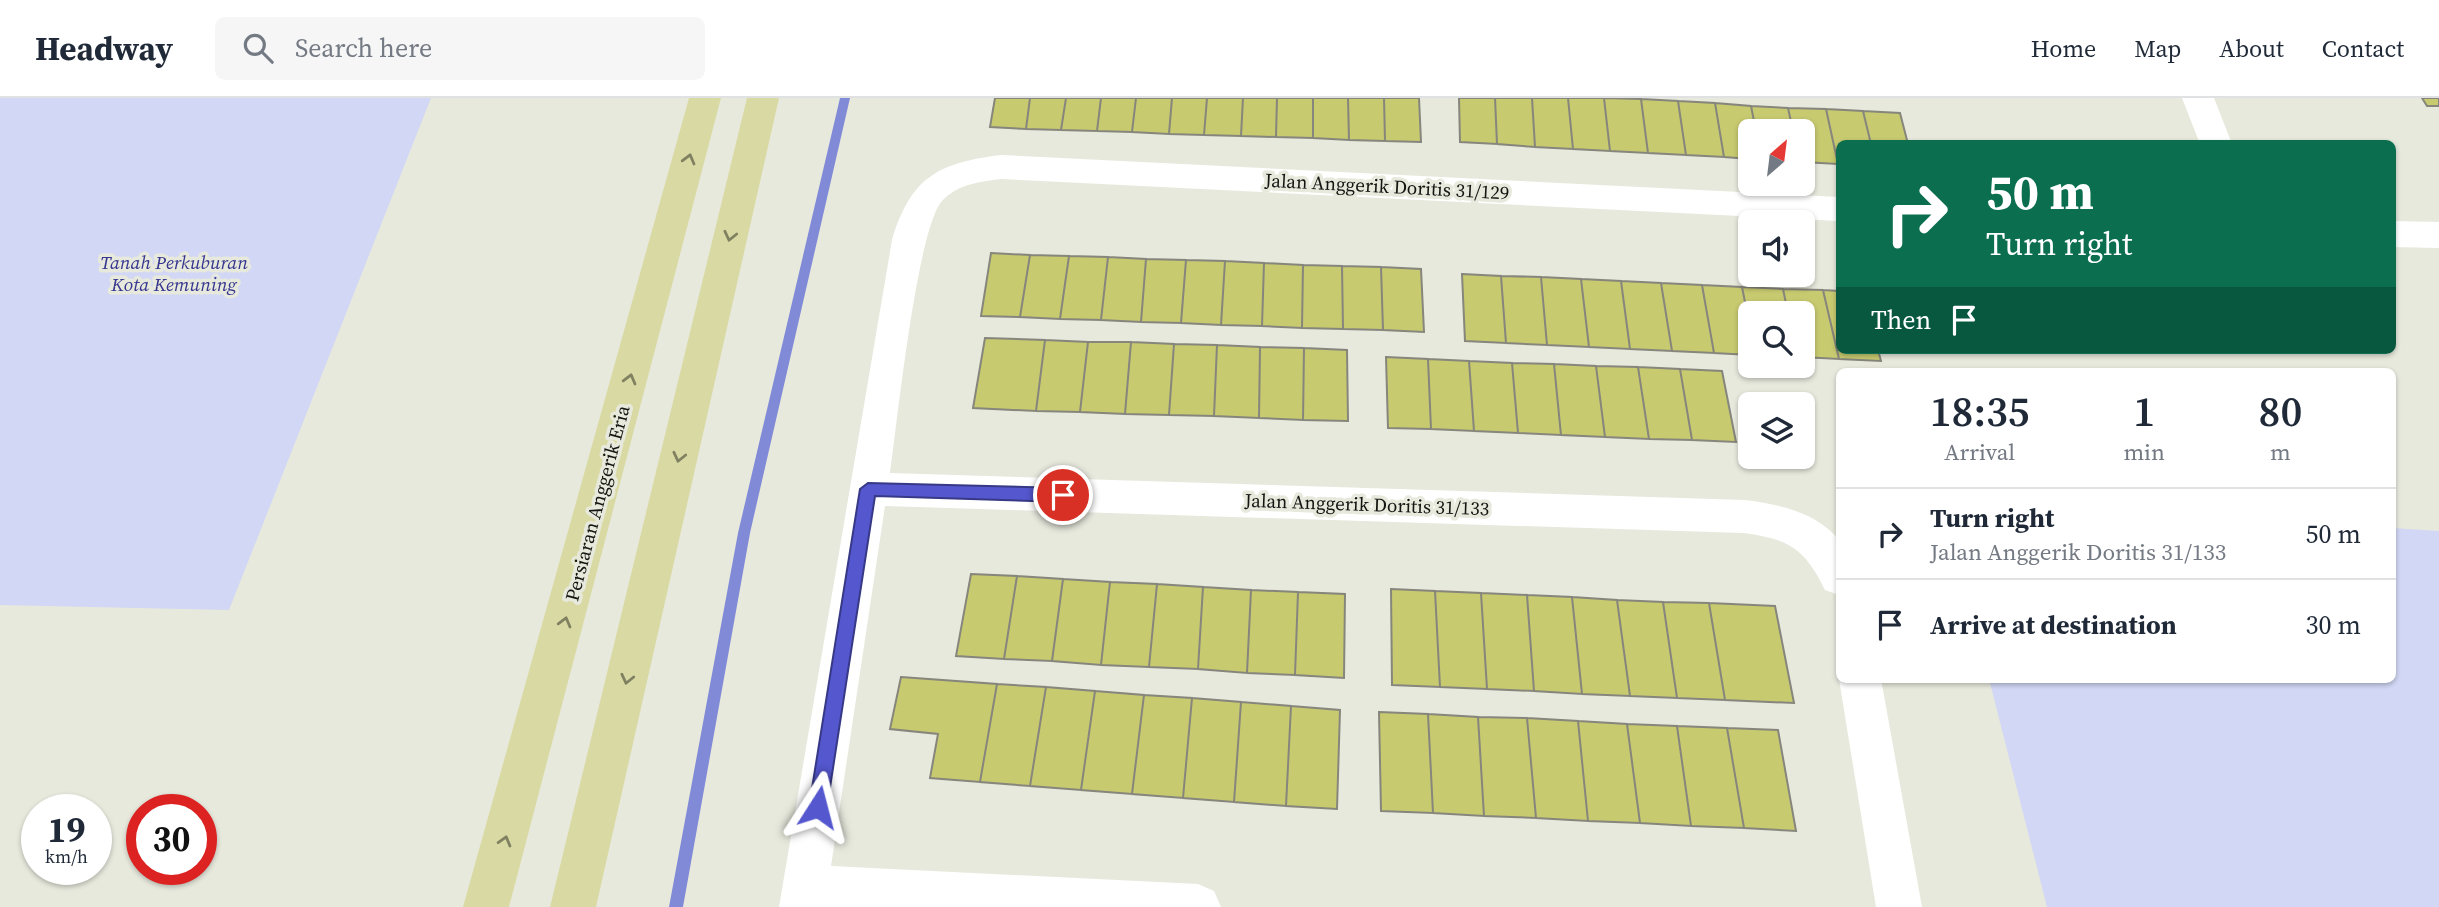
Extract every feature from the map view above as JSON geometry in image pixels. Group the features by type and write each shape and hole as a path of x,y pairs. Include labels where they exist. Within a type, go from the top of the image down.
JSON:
{"main road":[{"name":"Persiaran Anggerik Eria","path":"486,907 705,98"},
{"path":"573,907 763,98"}],"street":[{"path":"2198,98 2214,140"},
{"name":"Jalan Anggerik Doritis 31/129","path":"868,489 908,242 917,214 938,183 966,170 1001,167 1836,209"},
{"path":"2396,234 2439,235"},
{"path":"868,489 804,897 1198,907"},
{"name":"Jalan Anggerik Doritis 31/133","path":"868,489 1702,513 1768,518 1808,535 1832,556 1836,569"},
{"path":"1861,683 1899,907"}],"green space":[{"name":"Tanah Perkuburan Kota Kemuning","path":"0,98 431,98 229,610 0,605"},
{"path":"2396,528 2439,531 2439,907 2047,907 1990,683 2396,683"}],"building":[{"path":"995,98 1030,98 1026,129 990,127"},
{"path":"1030,98 1066,98 1061,130 1026,129"},
{"path":"1066,98 1101,98 1097,131 1061,130"},
{"path":"1101,98 1136,98 1132,132 1097,131"},
{"path":"1136,98 1172,98 1169,134 1132,132"},
{"path":"1172,98 1207,98 1204,135 1169,134"},
{"path":"1207,98 1243,98 1241,136 1204,135"},
{"path":"1243,98 1277,98 1276,137 1241,136"},
{"path":"1277,98 1313,98 1313,138 1276,137"},
{"path":"1313,98 1348,98 1349,140 1313,138"},
{"path":"1348,98 1384,98 1385,141 1349,140"},
{"path":"1384,98 1419,98 1421,142 1385,141"},
{"path":"1459,98 1495,98 1497,144 1460,142"},
{"path":"1495,98 1532,98 1535,147 1497,144"},
{"path":"1532,98 1568,98 1573,149 1535,147"},
{"path":"1568,98 1604,98 1610,151 1573,149"},
{"path":"1604,98 1641,99 1648,153 1610,151"},
{"path":"2422,98 2439,98 2439,106 2427,106"},
{"path":"1641,99 1678,101 1686,155 1648,153"},
{"path":"1678,101 1715,103 1724,157 1686,155"},
{"path":"1715,103 1751,106 1754,119 1738,119 1738,158 1724,157"},
{"path":"1751,106 1788,108 1790,119 1754,119"},
{"path":"1788,108 1826,109 1836,164 1815,163 1815,119 1790,119"},
{"path":"1826,109 1863,111 1870,140 1836,140 1836,155"},
{"path":"1863,111 1900,113 1907,140 1870,140"},
{"path":"991,253 1030,255 1020,317 981,316"},
{"path":"1030,255 1069,256 1060,319 1020,317"},
{"path":"1069,256 1108,257 1101,320 1060,319"},
{"path":"1108,257 1146,259 1141,322 1101,320"},
{"path":"1146,259 1186,260 1181,323 1141,322"},
{"path":"1186,260 1225,261 1221,325 1181,323"},
{"path":"1225,261 1264,263 1262,326 1221,325"},
{"path":"1264,263 1303,265 1302,328 1262,326"},
{"path":"1303,265 1342,266 1343,329 1302,328"},
{"path":"1342,266 1381,267 1383,330 1343,329"},
{"path":"1381,267 1421,269 1424,332 1383,330"},
{"path":"1462,274 1501,276 1506,343 1465,341"},
{"path":"1501,276 1541,277 1547,345 1506,343"},
{"path":"1541,277 1581,279 1589,347 1547,345"},
{"path":"1581,279 1621,281 1630,349 1589,347"},
{"path":"1621,281 1661,283 1672,351 1630,349"},
{"path":"1661,283 1702,285 1714,353 1672,351"},
{"path":"1702,285 1742,287 1745,301 1738,301 1738,354 1714,353"},
{"path":"1742,287 1783,289 1786,301 1745,301"},
{"path":"1783,289 1823,290 1839,359 1815,358 1815,301 1786,301"},
{"path":"1823,290 1836,291 1836,346"},
{"path":"985,338 1045,340 1036,411 973,408"},
{"path":"1045,340 1088,342 1080,412 1036,411"},
{"path":"1088,342 1131,342 1125,414 1080,412"},
{"path":"1131,342 1174,344 1169,415 1125,414"},
{"path":"1174,344 1217,345 1214,416 1169,415"},
{"path":"1217,345 1260,347 1259,418 1214,416"},
{"path":"1260,347 1304,348 1303,420 1259,418"},
{"path":"1304,348 1347,350 1348,421 1303,420"},
{"path":"1838,354 1879,354 1881,361 1839,359"},
{"path":"1386,357 1428,359 1431,429 1388,428"},
{"path":"1428,359 1469,361 1474,431 1431,429"},
{"path":"1469,361 1512,363 1518,433 1474,431"},
{"path":"1512,363 1554,364 1561,435 1518,433"},
{"path":"1554,364 1596,366 1605,437 1561,435"},
{"path":"1596,366 1638,367 1649,439 1605,437"},
{"path":"1638,367 1680,369 1692,440 1649,439"},
{"path":"1680,369 1722,371 1736,442 1692,440"},
{"path":"971,574 1017,576 1004,659 956,656"},
{"path":"1017,576 1063,579 1052,661 1004,659"},
{"path":"1063,579 1110,582 1101,665 1052,661"},
{"path":"1110,582 1157,584 1149,667 1101,665"},
{"path":"1157,584 1203,587 1198,669 1149,667"},
{"path":"1203,587 1251,590 1247,673 1198,669"},
{"path":"1391,589 1435,591 1440,687 1392,685"},
{"path":"1251,590 1298,592 1295,675 1247,673"},
{"path":"1435,591 1481,593 1487,689 1440,687"},
{"path":"1298,592 1345,594 1344,678 1295,675"},
{"path":"1481,593 1527,595 1534,691 1487,689"},
{"path":"1527,595 1572,597 1582,694 1534,691"},
{"path":"1572,597 1617,600 1630,696 1582,694"},
{"path":"1617,600 1663,602 1677,698 1630,696"},
{"path":"1663,602 1709,603 1725,700 1677,698"},
{"path":"1709,603 1775,606 1794,703 1725,700"},
{"path":"901,677 997,684 980,782 930,778 938,734 890,729"},
{"path":"997,684 1046,687 1030,786 980,782"},
{"path":"1046,687 1095,691 1081,790 1030,786"},
{"path":"1095,691 1144,695 1132,794 1081,790"},
{"path":"1144,695 1192,698 1183,798 1132,794"},
{"path":"1192,698 1241,702 1234,802 1183,798"},
{"path":"1241,702 1291,706 1286,806 1234,802"},
{"path":"1291,706 1340,710 1337,809 1286,806"},
{"path":"1379,712 1428,714 1433,813 1381,811"},
{"path":"1428,714 1478,717 1484,816 1433,813"},
{"path":"1478,717 1527,718 1536,818 1484,816"},
{"path":"1527,718 1578,721 1588,821 1536,818"},
{"path":"1578,721 1627,724 1640,823 1588,821"},
{"path":"1627,724 1677,726 1691,826 1640,823"},
{"path":"1677,726 1727,728 1744,828 1691,826"},
{"path":"1727,728 1778,730 1796,831 1744,828"}],"waterway":[{"path":"676,907 744,533 845,98"}],"route":[{"path":"818,807 868,489 1063,495"}]}
